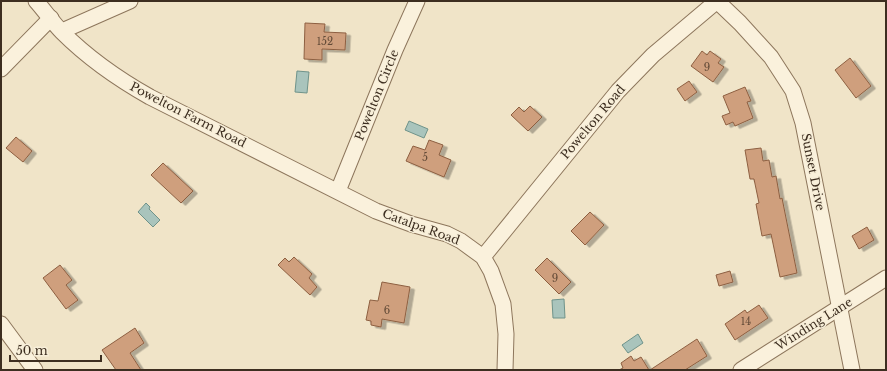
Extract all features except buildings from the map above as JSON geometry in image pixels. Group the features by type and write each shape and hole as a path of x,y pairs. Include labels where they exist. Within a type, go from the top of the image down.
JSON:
{"street":[{"name":"Powelton Farm Road","path":"36,1 62,32 96,63 128,84 150,97 338,190"},
{"path":"62,32 130,1"},
{"name":"Powelton Circle","path":"338,190 395,50 417,1"},
{"name":"Powelton Road","path":"483,257 618,91 653,55 717,1"},
{"name":"Sunset Drive","path":"717,1 740,23 771,57 793,91 803,123 852,370"},
{"path":"1,70 51,18"},
{"name":"Catalpa Road","path":"338,190 376,211 411,224 447,234 461,241 483,257 491,271 503,304 506,334 505,370"},
{"name":"Winding Lane","path":"741,370 886,278"},
{"path":"1,324 35,370"}],"water":[{"path":"297,71 309,72 307,93 295,92"},
{"path":"409,121 428,129 424,138 405,130"},
{"path":"146,203 150,207 149,209 160,220 153,227 138,212"},
{"path":"564,299 565,318 553,318 552,300"},
{"path":"638,334 643,343 628,353 622,345"}]}
